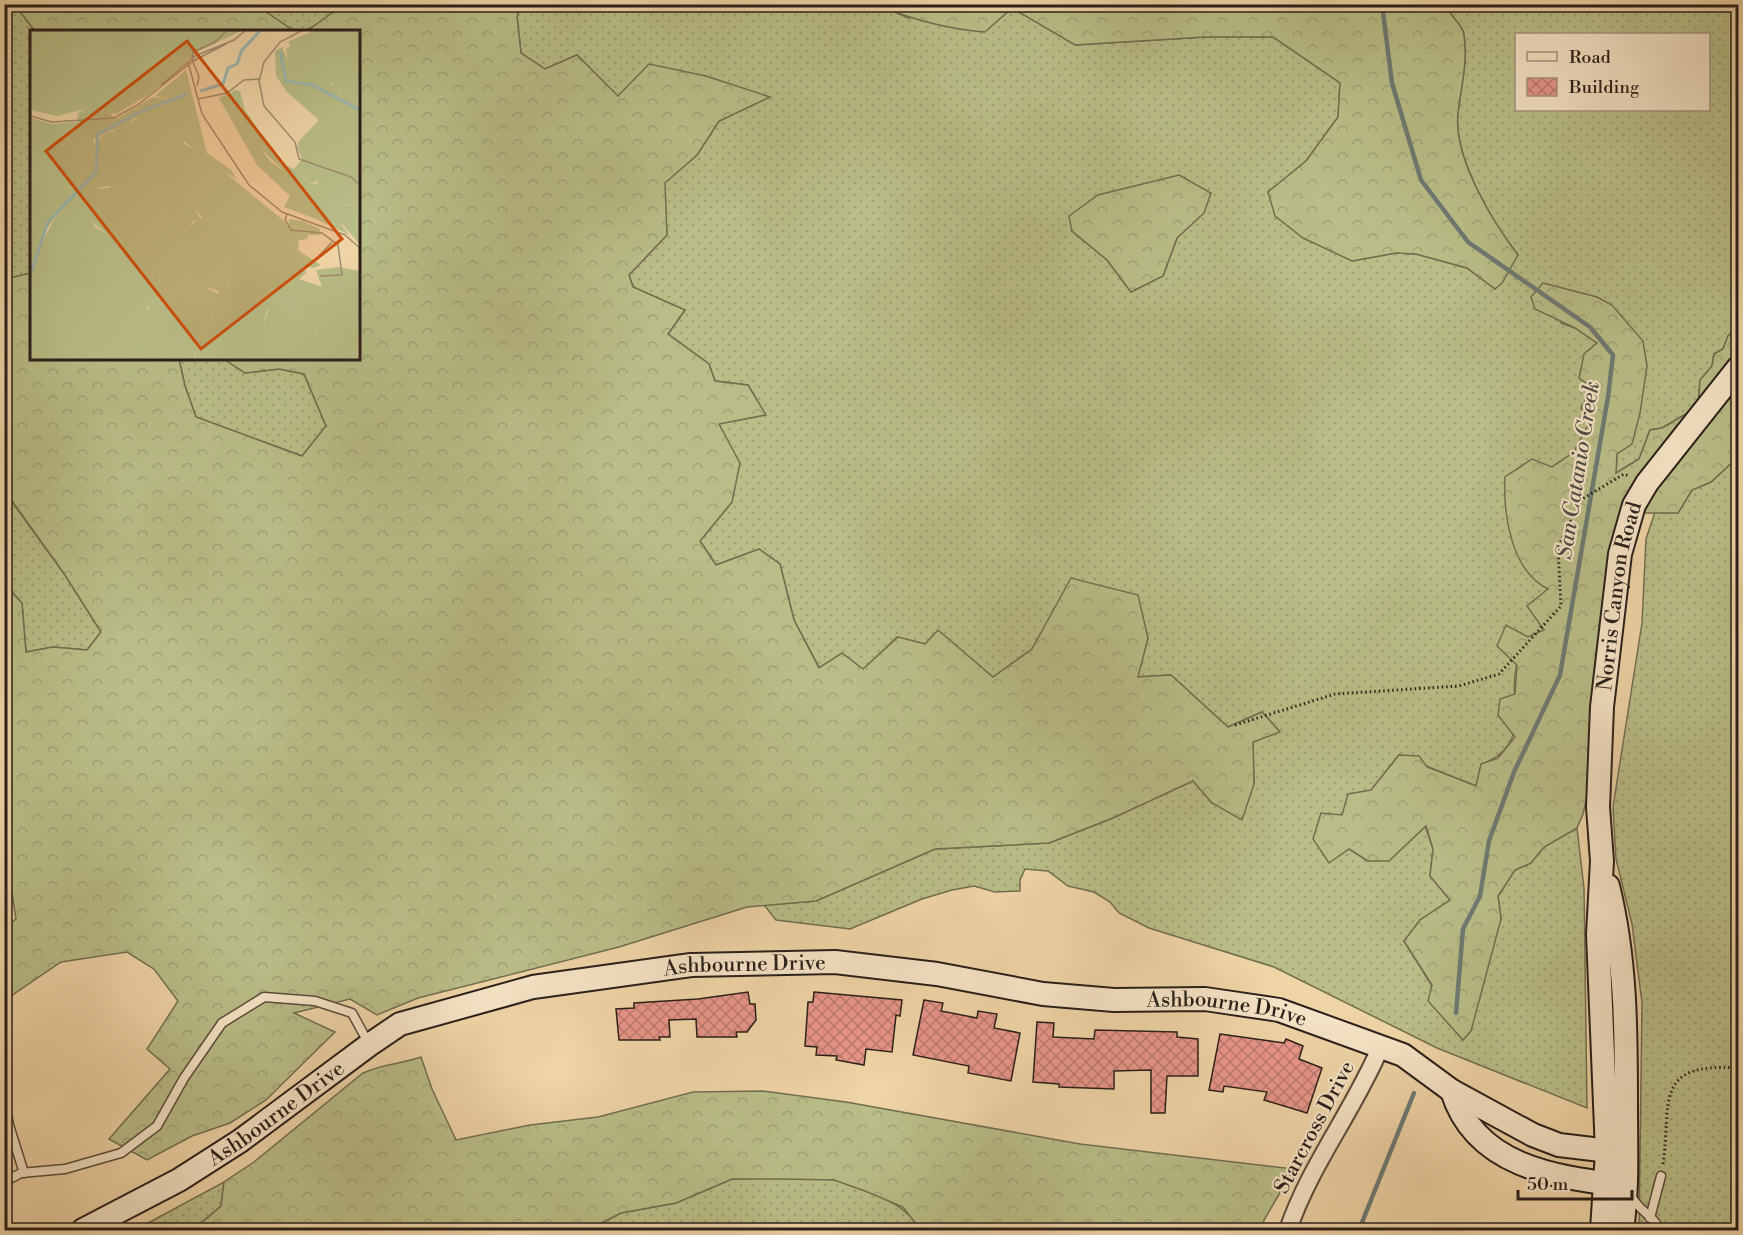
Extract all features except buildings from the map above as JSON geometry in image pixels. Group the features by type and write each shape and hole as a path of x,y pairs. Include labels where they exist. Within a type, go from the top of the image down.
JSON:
{"street":[{"name":"Norris Canyon Road","path":"1622,1230 1616,1185 1626,995 1619,930 1602,861 1598,807 1603,695 1620,554 1634,505 1647,483 1738,368"},
{"name":"Ashbourne Drive","path":"83,1230 179,1180 231,1146 400,1024 533,987 691,964 834,962 937,974 1043,994 1114,1000 1205,999 1279,1010 1381,1046 1421,1066 1452,1091 1533,1135 1559,1145 1617,1153"},
{"name":"Starcross Drive","path":"1288,1230 1310,1178 1358,1097 1381,1046"},
{"name":"Ashbourne Drive","path":"1452,1091 1458,1110 1496,1150 1533,1170 1616,1185"},
{"name":"Norris Canyon Road","path":"1602,1230 1616,1185"}],"lane":[{"path":"4,1182 24,1173 64,1169 121,1153 157,1126 184,1078 222,1023 264,998 315,1001 352,1013 369,1045"},
{"path":"4,1099 9,1125 24,1173"},
{"path":"1650,1218 1661,1176"},
{"path":"1616,1185 1660,1230"}],"path":[{"path":"1235,725 1335,694 1459,686 1499,674 1561,606 1558,547 1582,499 1624,474 1647,483"},
{"path":"1661,1176 1665,1149 1665,1116 1671,1091 1677,1079 1695,1070 1738,1068"}],"green space":[{"path":"5,4 256,5 293,30 34,30 18,9"},
{"path":"521,4 877,4 908,18 1011,7 1076,45 1205,37 1273,37 1340,83 1338,117 1306,161 1268,192 1352,261 1396,253 1416,254 1467,268 1495,289 1518,255 1486,207 1476,188 1462,149 1458,130 1458,113 1465,65 1464,35 1446,5 1738,5 1738,326 1728,336 1723,349 1714,354 1712,366 1700,380 1698,407 1662,428 1650,430 1639,459 1616,473 1617,454 1597,297 1578,293 1561,323 1575,328 1597,343 1593,388 1581,408 1589,423 1574,452 1552,467 1545,630 1528,637 1517,664 1513,734 1508,746 1498,756 1481,765 1476,786 1399,755 1371,790 1349,849 1368,861 1425,826 1433,849 1430,876 1450,900 1420,920 1404,941 1432,986 1480,998 1489,956 1501,919 1498,896 1515,870 1531,863 1544,847 1577,828 1584,888 1587,1108 1437,1048 1274,967 1149,928 1119,913 1110,902 1094,892 1068,886 1048,871 1025,869 1020,880 1020,891 995,892 974,886 952,890 922,899 850,929 776,920 764,905 816,901 935,849 1049,843 1113,818 1193,780 1212,803 1254,784 1253,742 1279,731 1262,712 1228,727 1171,675 1137,677 1148,638 1072,578 1032,649 993,677 925,644 897,637 863,670 820,669 794,620 780,564 759,549 716,565 700,541 732,502 719,423 765,414 748,385 715,381 709,364 668,334 685,310 633,287 629,275 667,235 664,183 697,155 719,121 769,97 618,97 577,55 545,69 521,53 517,16","holes":["1203,213 1177,238 1163,276 1131,292 1107,260 1072,231"]},
{"path":"256,5 343,5 307,29 296,30 283,24"},
{"path":"343,5 521,5 517,16 521,53 545,69 577,55 618,96 649,64 706,76 770,97 719,121 697,155 665,183 667,235 629,275 633,287 685,310 668,334 709,364 715,381 748,385 766,415 719,424 740,463 732,502 700,541 716,565 759,549 780,564 794,620 819,668 842,653 863,669 898,637 925,644 938,630 993,677 1032,649 1071,578 1138,595 1148,638 1138,677 1171,675 1228,727 1262,712 1280,732 1253,742 1254,784 1242,820 1212,803 1193,781 1113,818 1049,843 935,849 816,901 747,907 619,947 418,998 377,1015 350,999 294,1013 335,1032 266,1100 230,1123 192,1136 147,1160 109,1139 170,1069 147,1049 178,1001 154,969 127,952 61,962 5,1000 5,927 16,919 12,893 4,895 4,584 22,603 26,652 53,647 87,650 101,632 65,575 5,491 5,279 30,273 30,360 179,360 196,417 302,456 326,426 304,374 279,369 245,373 226,360 360,360 360,30 308,30"},
{"path":"877,5 1446,5 1464,35 1465,65 1458,113 1458,130 1462,149 1476,188 1486,207 1518,255 1502,283 1495,289 1467,268 1416,254 1396,253 1352,261 1303,238 1275,216 1268,192 1306,161 1338,117 1340,83 1273,37 1205,37 1075,45 1012,8 985,32 930,23"},
{"path":"5,6 18,9 34,30 30,30 30,273 5,279"},
{"path":"1179,175 1211,193 1204,213 1177,238 1163,276 1131,292 1107,260 1072,231 1069,216 1098,195"},
{"path":"1543,283 1597,297 1612,305 1643,341 1647,366 1640,413 1632,444 1617,454 1616,473 1639,459 1650,430 1662,428 1698,407 1700,380 1712,366 1714,354 1723,349 1728,336 1738,326 1738,457 1711,482 1692,490 1678,513 1622,513 1591,780 1583,814 1577,828 1544,847 1531,863 1515,870 1498,896 1501,919 1471,1031 1463,1040 1428,1001 1432,985 1404,941 1420,920 1450,900 1430,876 1433,849 1426,826 1389,861 1368,861 1349,849 1329,863 1313,839 1321,813 1342,815 1348,794 1371,790 1399,755 1419,756 1427,767 1476,786 1481,764 1498,758 1515,737 1498,715 1500,699 1515,694 1517,665 1497,646 1506,625 1528,637 1544,630 1527,606 1548,589 1535,581 1525,569 1512,540 1506,508 1505,477 1532,459 1552,467 1574,452 1589,423 1581,408 1593,388 1579,378 1584,354 1597,343 1575,328 1535,309 1531,297"},
{"path":"179,360 226,360 245,373 279,369 304,374 326,426 302,456 196,417"},
{"path":"1738,457 1738,1230 1639,1230 1642,1003 1632,924 1616,859 1613,807 1642,623 1646,539 1655,512 1678,513 1692,490 1711,482"},
{"path":"4,491 65,575 101,632 87,650 53,647 26,652 22,603 5,584"},
{"path":"421,1057 432,1089 456,1140 530,1125 598,1117 693,1092 763,1091 846,1102 1080,1144 1294,1169 1264,1220 1263,1230 917,1230 917,1225 903,1207 834,1180 732,1179 676,1203 621,1213 588,1230 193,1230 221,1206 224,1182 254,1162 363,1073"},
{"path":"809,1178 844,1182 869,1191 896,1205 914,1221 917,1230 588,1230 621,1213 676,1203 732,1179"},
{"path":"224,1182 221,1206 193,1230 135,1230"}],"waterway":[{"name":"San Catanio Creek","path":"1382,4 1392,83 1421,180 1468,242 1590,327 1613,355 1608,397 1560,675 1514,772 1489,841 1480,896 1463,929 1456,1013"},
{"name":"San Catanio Creek","path":"1359,1230 1414,1093"}]}
